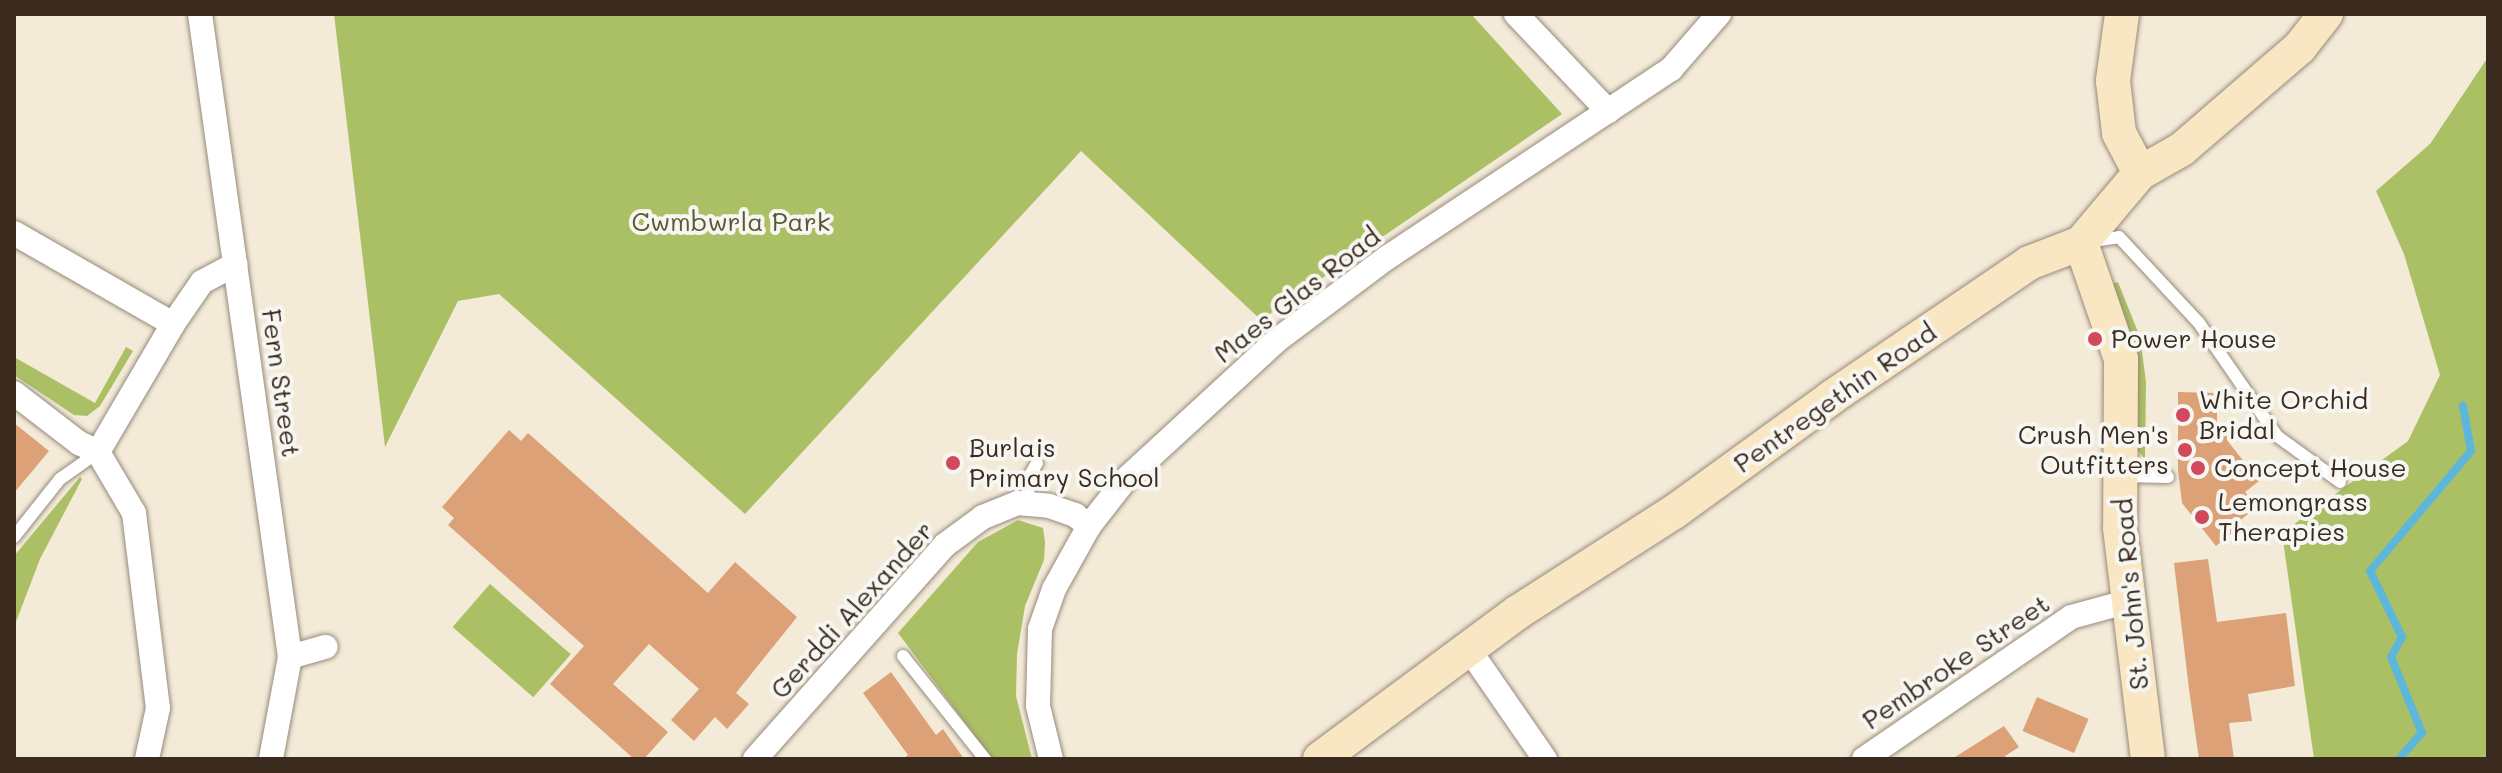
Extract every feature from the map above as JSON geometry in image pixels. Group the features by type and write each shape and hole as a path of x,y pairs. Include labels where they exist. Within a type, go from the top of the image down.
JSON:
{"street":[{"name":"Fern Street","path":"200,14 290,657 271,759"},
{"path":"1516,14 1608,111"},
{"name":"Maes Glas Road","path":"1051,759 1038,706 1040,629 1054,589 1089,526 1125,480 1276,341 1388,257 1671,69 1719,14"},
{"path":"2122,14 2113,81 2119,133 2140,173"},
{"name":"Pentregethin Road","path":"1320,759 1468,648 1674,512 1832,397 2029,263 2081,243 2140,173 2182,149 2300,47 2326,14"},
{"path":"14,233 173,324"},
{"name":"St. John's Road","path":"2081,243 2121,359 2120,528 2126,602 2148,759"},
{"path":"98,452 173,324 202,282 236,264"},
{"path":"14,393 79,443 98,452 134,513 158,708 147,759"},
{"name":"Gerddi Alexander","path":"755,759 945,545 983,517 1017,503 1031,504 1049,506 1075,515 1089,526"},
{"name":"Pembroke Street","path":"1864,759 2071,617 2126,602"},
{"path":"290,657 326,647"},
{"path":"1468,648 1545,759"}],"lane":[{"path":"2081,243 2119,237 2199,323 2277,436 2340,482"},
{"path":"14,537 60,479 98,452"},
{"path":"1031,504 1026,482 1037,463"},
{"path":"2121,476 2168,477"},
{"path":"903,656 985,759"}],"green space":[{"name":"Cwmbwrla Park","path":"334,14 1471,14 1562,114 1261,320 1081,151 745,514 499,294 458,301 385,447"},
{"path":"2488,57 2488,759 2314,759 2282,533 2408,441 2440,375 2404,254 2376,191 2430,144"},
{"path":"2118,282 2140,337 2146,382 2145,459 2136,449 2138,387 2110,284"},
{"path":"126,347 133,351 100,406 87,416 74,415 14,375 14,357 95,403"},
{"path":"80,477 82,479 40,559 14,627 14,556"},
{"path":"1018,520 1043,528 1045,542 1044,560 1025,606 1017,654 1016,696 1032,759 992,759 898,633 978,542"},
{"path":"490,584 571,654 533,697 453,627"}],"building":[{"name":"Concept House","path":"2178,392 2217,393 2217,424 2226,424 2227,440 2259,481 2245,492 2257,506 2235,525 2238,528 2216,546 2182,503 2178,470"},
{"path":"14,423 49,451 14,493"},
{"path":"509,430 521,441 528,433 708,593 735,562 797,617 736,693 749,704 727,729 715,717 694,741 671,720 699,689 649,644 613,684 668,732 644,759 634,759 550,684 584,646 448,525 454,518 442,507"},
{"path":"2208,559 2217,622 2286,613 2295,686 2248,694 2252,721 2229,723 2234,759 2199,759 2189,689 2174,563"},
{"path":"891,672 936,735 943,729 964,759 903,759 908,755 863,693"},
{"path":"2037,697 2089,719 2074,753 2023,731"},
{"path":"2004,726 2019,747 2005,756 2007,759 1952,759"}],"waterway":[{"path":"2399,759 2422,733 2391,657 2402,637 2370,571 2471,451 2463,406"}],"place":[{"name":"Power House","path":"2095,339"},
{"name":"White Orchid Bridal","path":"2183,415"},
{"name":"Crush Men's Outfitters","path":"2185,450"},
{"name":"Burlais Primary School","path":"953,463"},
{"name":"Concept House","path":"2198,468"},
{"name":"Lemongrass Therapies","path":"2202,517"}]}
